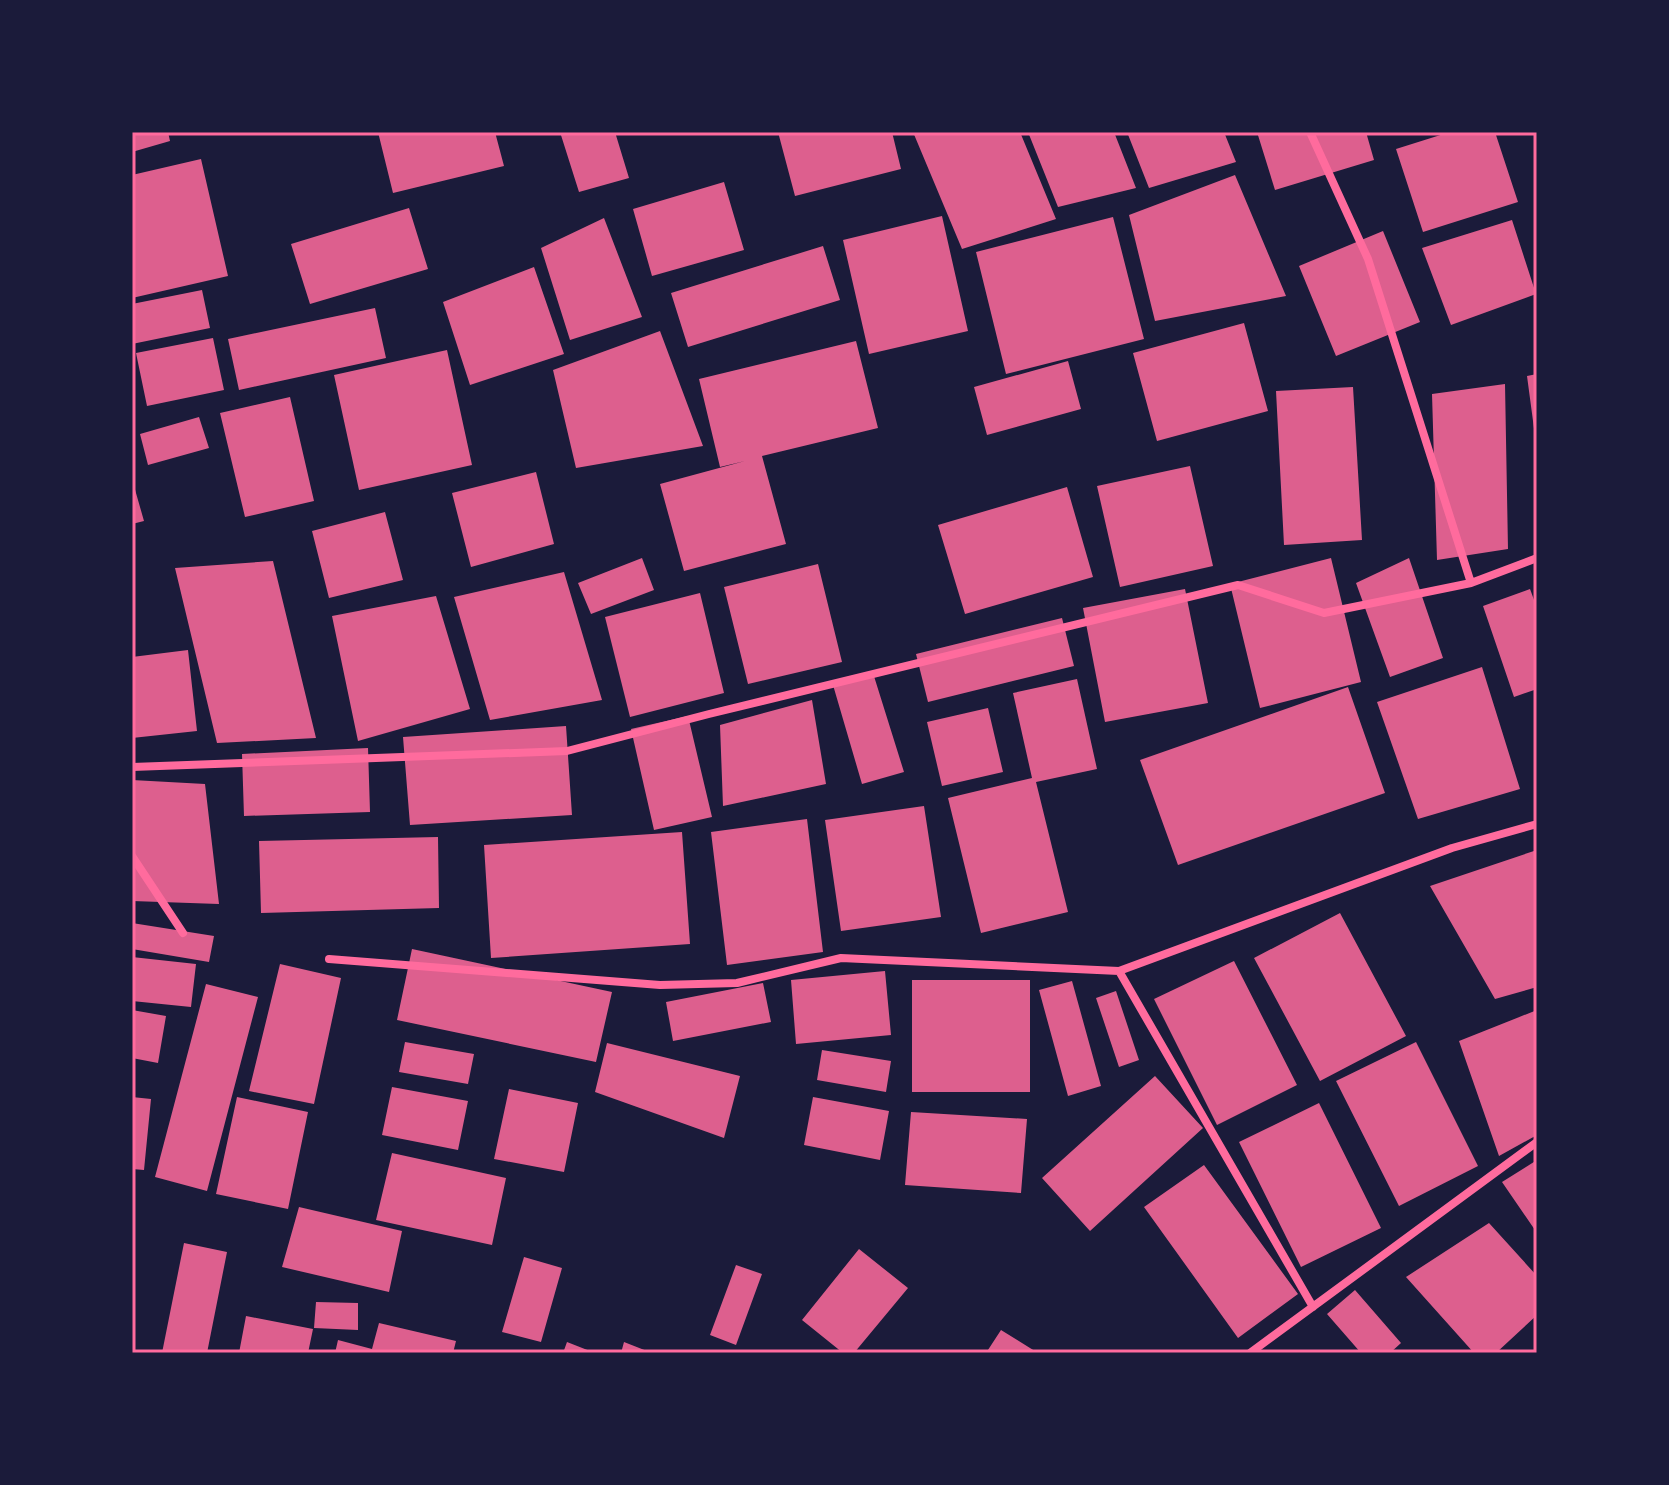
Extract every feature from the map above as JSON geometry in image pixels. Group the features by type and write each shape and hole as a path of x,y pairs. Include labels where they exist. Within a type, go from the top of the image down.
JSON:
{"street":[{"path":"1310,132 1368,259 1471,583"},
{"path":"132,767 567,751 1238,585 1324,613 1471,583 1537,558"},
{"path":"329,959 660,985 737,983 841,958 1119,971 1452,848 1537,824"},
{"path":"132,856 183,933"},
{"path":"1119,971 1313,1307"},
{"path":"1250,1353 1537,1142"}],"building":[{"path":"132,132 168,132 170,141 132,152"},
{"path":"378,132 495,132 504,166 393,193"},
{"path":"560,132 615,132 629,178 579,192"},
{"path":"778,132 892,132 901,169 795,196"},
{"path":"913,132 1020,132 1056,219 962,249"},
{"path":"1028,132 1114,132 1136,188 1058,207"},
{"path":"1127,132 1224,132 1236,162 1149,188"},
{"path":"1257,132 1366,132 1374,160 1275,190"},
{"path":"1450,132 1495,132 1518,202 1423,232 1396,149"},
{"path":"201,159 228,276 132,298 132,175"},
{"path":"1235,175 1286,296 1155,321 1129,215"},
{"path":"724,182 744,250 652,276 633,209"},
{"path":"409,208 428,269 310,304 291,244"},
{"path":"942,216 968,331 869,354 843,240"},
{"path":"1113,217 1144,339 1006,374 976,252"},
{"path":"604,218 642,317 570,340 541,248"},
{"path":"1512,220 1536,294 1451,325 1422,248"},
{"path":"1383,231 1420,322 1336,356 1299,266"},
{"path":"823,246 840,300 688,347 671,293"},
{"path":"534,267 564,354 470,385 443,302"},
{"path":"202,290 210,328 132,344 132,304"},
{"path":"375,308 386,358 239,390 228,339"},
{"path":"1244,323 1268,411 1157,441 1133,353"},
{"path":"660,331 703,446 576,468 553,370"},
{"path":"213,338 224,390 147,406 136,353"},
{"path":"856,341 878,428 762,456 786,544 684,571 660,484 745,461 720,467 699,379"},
{"path":"447,350 472,465 359,490 334,375"},
{"path":"1068,361 1081,409 987,435 974,387"},
{"path":"1537,374 1537,435 1535,436 1527,376"},
{"path":"1505,384 1508,549 1437,560 1432,394"},
{"path":"1353,387 1362,540 1284,545 1276,391"},
{"path":"290,397 314,501 245,517 220,413"},
{"path":"199,417 209,448 148,465 140,434"},
{"path":"1190,466 1213,566 1120,587 1097,486"},
{"path":"536,472 554,544 471,567 452,493"},
{"path":"132,479 144,521 132,524"},
{"path":"1067,487 1093,577 965,614 938,525"},
{"path":"385,512 403,580 329,598 312,531"},
{"path":"642,558 654,590 591,614 578,583"},
{"path":"1331,558 1361,682 1260,708 1230,584"},
{"path":"1409,558 1443,658 1390,677 1356,583"},
{"path":"273,561 316,738 217,743 175,568"},
{"path":"818,564 842,662 748,684 724,587"},
{"path":"564,572 602,700 490,720 454,597"},
{"path":"1185,589 1208,703 1105,722 1083,608"},
{"path":"1530,589 1537,608 1537,689 1514,697 1483,606"},
{"path":"700,593 724,693 630,717 605,617"},
{"path":"436,596 470,709 358,741 332,616"},
{"path":"1062,618 1074,666 928,702 916,654"},
{"path":"188,650 197,731 132,738 132,657"},
{"path":"1482,667 1520,789 1418,819 1377,702"},
{"path":"873,673 904,772 862,784 833,685"},
{"path":"1077,679 1097,769 1036,782 1068,912 981,933 948,798 1032,778 1013,693"},
{"path":"1348,687 1385,793 1178,865 1140,760"},
{"path":"812,700 826,784 723,806 720,725"},
{"path":"988,708 1003,772 942,786 927,722"},
{"path":"688,716 712,817 654,830 631,729"},
{"path":"566,726 572,815 410,825 403,737"},
{"path":"368,748 370,812 244,816 242,754"},
{"path":"132,780 205,784 219,904 132,901"},
{"path":"924,806 941,917 841,931 825,820"},
{"path":"807,819 823,952 727,965 711,832"},
{"path":"682,832 690,944 491,958 484,845"},
{"path":"438,837 439,908 261,913 259,841"},
{"path":"1537,850 1537,987 1495,999 1430,886"},
{"path":"1340,913 1406,1036 1320,1081 1254,958"},
{"path":"132,923 214,936 209,962 132,949"},
{"path":"412,949 612,992 596,1062 397,1020"},
{"path":"132,957 196,964 191,1007 132,1001"},
{"path":"1234,961 1297,1085 1217,1125 1154,999"},
{"path":"280,964 341,978 314,1104 249,1091"},
{"path":"885,971 891,1035 796,1044 791,980"},
{"path":"912,980 1030,980 1030,1092 912,1092"},
{"path":"1072,981 1101,1086 1068,1096 1039,990"},
{"path":"763,983 771,1022 673,1041 666,1002"},
{"path":"206,984 258,997 207,1191 155,1177"},
{"path":"1116,991 1139,1060 1119,1067 1096,998"},
{"path":"132,1010 166,1016 158,1063 132,1058"},
{"path":"1537,1010 1537,1135 1499,1156 1459,1041"},
{"path":"405,1042 474,1054 468,1084 399,1072"},
{"path":"1416,1042 1478,1166 1399,1206 1336,1081"},
{"path":"607,1043 740,1076 724,1138 595,1092"},
{"path":"822,1050 891,1061 886,1092 817,1080"},
{"path":"1155,1076 1203,1128 1090,1231 1042,1178"},
{"path":"392,1087 468,1101 458,1150 382,1135"},
{"path":"509,1089 578,1103 564,1172 494,1159"},
{"path":"132,1097 151,1099 144,1170 132,1169"},
{"path":"237,1097 308,1112 288,1209 216,1194"},
{"path":"813,1097 889,1111 880,1160 804,1145"},
{"path":"1319,1103 1381,1228 1301,1267 1239,1142"},
{"path":"911,1112 1027,1119 1021,1193 905,1185"},
{"path":"392,1153 506,1178 492,1245 376,1220"},
{"path":"1537,1160 1537,1233 1502,1182"},
{"path":"1204,1165 1298,1294 1238,1338 1144,1207"},
{"path":"299,1207 402,1231 389,1292 282,1267"},
{"path":"1489,1223 1537,1276 1537,1315 1496,1353 1474,1353 1406,1277"},
{"path":"184,1243 227,1252 207,1353 162,1353"},
{"path":"859,1249 908,1288 854,1353 843,1353 802,1320"},
{"path":"524,1257 562,1268 541,1342 502,1332"},
{"path":"736,1265 762,1274 736,1345 710,1335"},
{"path":"1355,1290 1401,1343 1390,1353 1361,1353 1327,1314"},
{"path":"316,1302 358,1303 358,1330 314,1328"},
{"path":"246,1316 313,1329 308,1353 239,1353"},
{"path":"379,1323 456,1341 453,1353 335,1353 338,1340 372,1349"},
{"path":"1001,1330 1038,1353 986,1353"},
{"path":"567,1342 595,1353 563,1353"},
{"path":"624,1342 652,1353 621,1353"}]}
